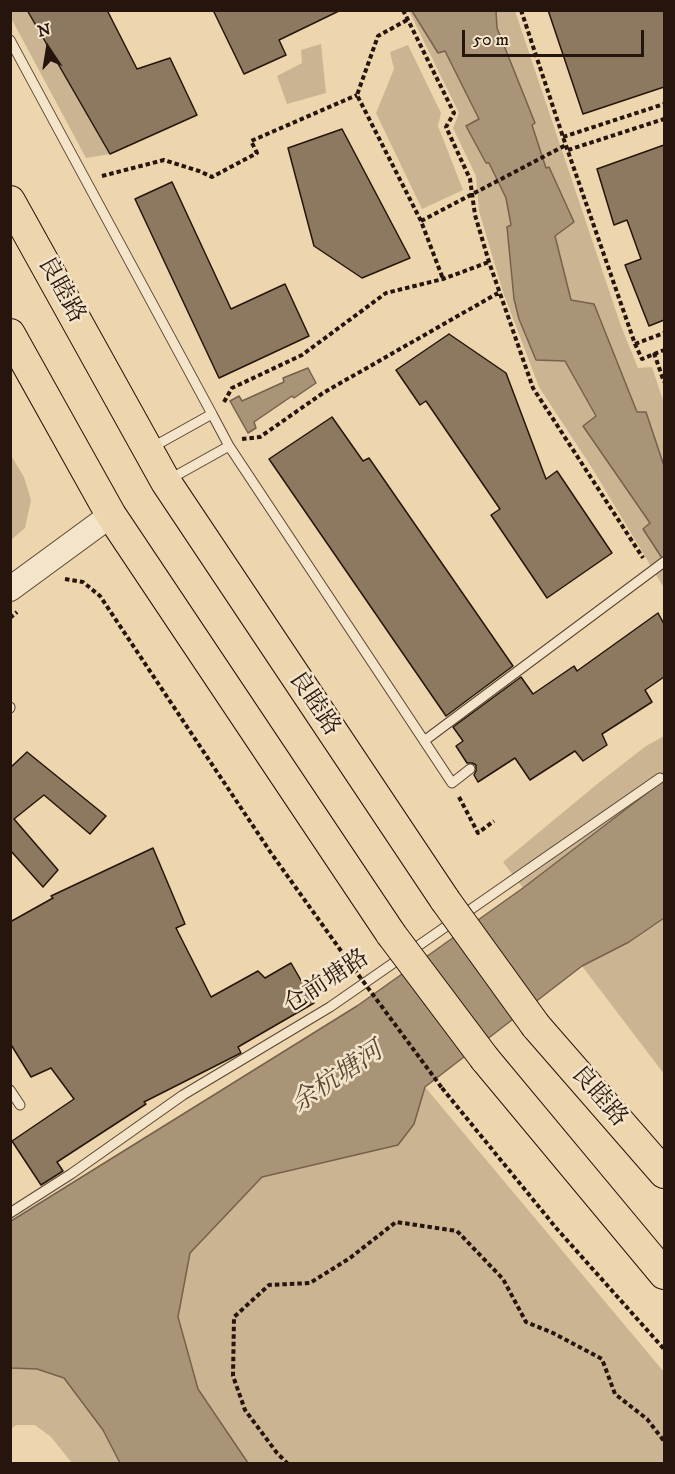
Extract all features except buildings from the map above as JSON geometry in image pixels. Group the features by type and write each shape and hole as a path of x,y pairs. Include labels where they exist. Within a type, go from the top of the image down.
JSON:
{"main road":[{"name":"良睦路","path":"10,201 165,482 445,900 536,1026 664,1173"},
{"path":"10,334 111,515 391,934 485,1059 664,1274"}],"street":[{"path":"15,600 111,515"}],"lane":[{"path":"10,40 230,446 452,783 470,769"},
{"path":"148,450 212,414"},
{"path":"165,482 230,446"},
{"path":"424,741 664,563"},
{"name":"仓前塘路","path":"10,1213 71,1174 183,1095 330,1007 660,778"},
{"path":"10,1089 20,1104"}],"path":[{"path":"403,10 454,113 446,127 470,179 475,215 498,293 533,388 645,560"},
{"path":"521,10 635,344 642,359 664,350"},
{"path":"407,20 378,36 357,95 421,221 443,279"},
{"path":"86,181 134,166 164,160 212,177 257,153 251,141 357,95"},
{"path":"563,137 664,104"},
{"path":"568,150 664,119"},
{"path":"421,221 566,145"},
{"path":"232,387 302,355 386,293 443,279 489,261"},
{"path":"260,436 323,393 498,293"},
{"path":"635,344 664,333"},
{"path":"654,353 664,382"},
{"path":"57,582 64,578 83,582 100,596 271,853 442,1088 557,1229 664,1349"},
{"path":"10,618 15,600"},
{"path":"452,783 478,833 494,821"},
{"path":"288,1464 277,1454 245,1410 233,1376 234,1317 269,1285 310,1282 350,1258 396,1222 457,1231 503,1279 526,1322 561,1337 602,1359 615,1394 646,1419 664,1441"}],"shaded area":[{"path":"10,11 27,11 110,154 86,158 11,18"},
{"path":"409,11 412,11 438,52 445,50 479,120 466,127 489,162 506,198 511,226 507,227 514,299 519,319 565,361 596,416 584,426 651,524 664,561 664,588 592,468 539,387 503,292 479,211 476,176 453,128 459,113"},
{"path":"496,11 515,11 621,326 638,368 652,367 664,403 664,466 637,412 594,304 571,301 555,235 549,167 546,168 532,124 535,122 496,27"},
{"path":"321,44 326,93 287,104 277,76 302,63 301,50"},
{"path":"408,45 441,113 438,126 463,190 422,209 376,113 394,69 390,52"},
{"path":"10,454 24,477 31,500 25,528 11,540"},
{"path":"664,736 664,781 523,888 503,862 596,785 646,746"},
{"path":"664,918 664,1074 582,966 629,942"},
{"path":"425,1087 664,1372 664,1462 662,1464 248,1463 198,1389 178,1317 190,1253 262,1177 398,1145 414,1124"},
{"path":"11,1368 37,1369 64,1378 103,1430 120,1463 72,1463 51,1437 35,1425 16,1425 11,1429"}],"water":[{"path":"412,11 496,11 497,28 535,123 532,125 546,168 549,167 574,222 555,236 571,300 594,304 637,412 646,412 664,466 664,561 643,529 650,523 583,426 596,416 565,361 536,360 519,319 514,299 507,227 511,225 506,198 489,163 486,163 466,126 479,119 445,51 438,53"},
{"path":"308,368 316,383 254,422 256,428 248,433 230,401 239,396 242,401 284,382 283,378"},
{"name":"余杭塘河","path":"664,780 664,918 629,942 582,966 425,1087 414,1124 398,1145 262,1177 190,1253 178,1317 198,1389 248,1463 120,1463 103,1430 64,1378 37,1369 11,1368 11,1221 357,1006 523,888"}]}
